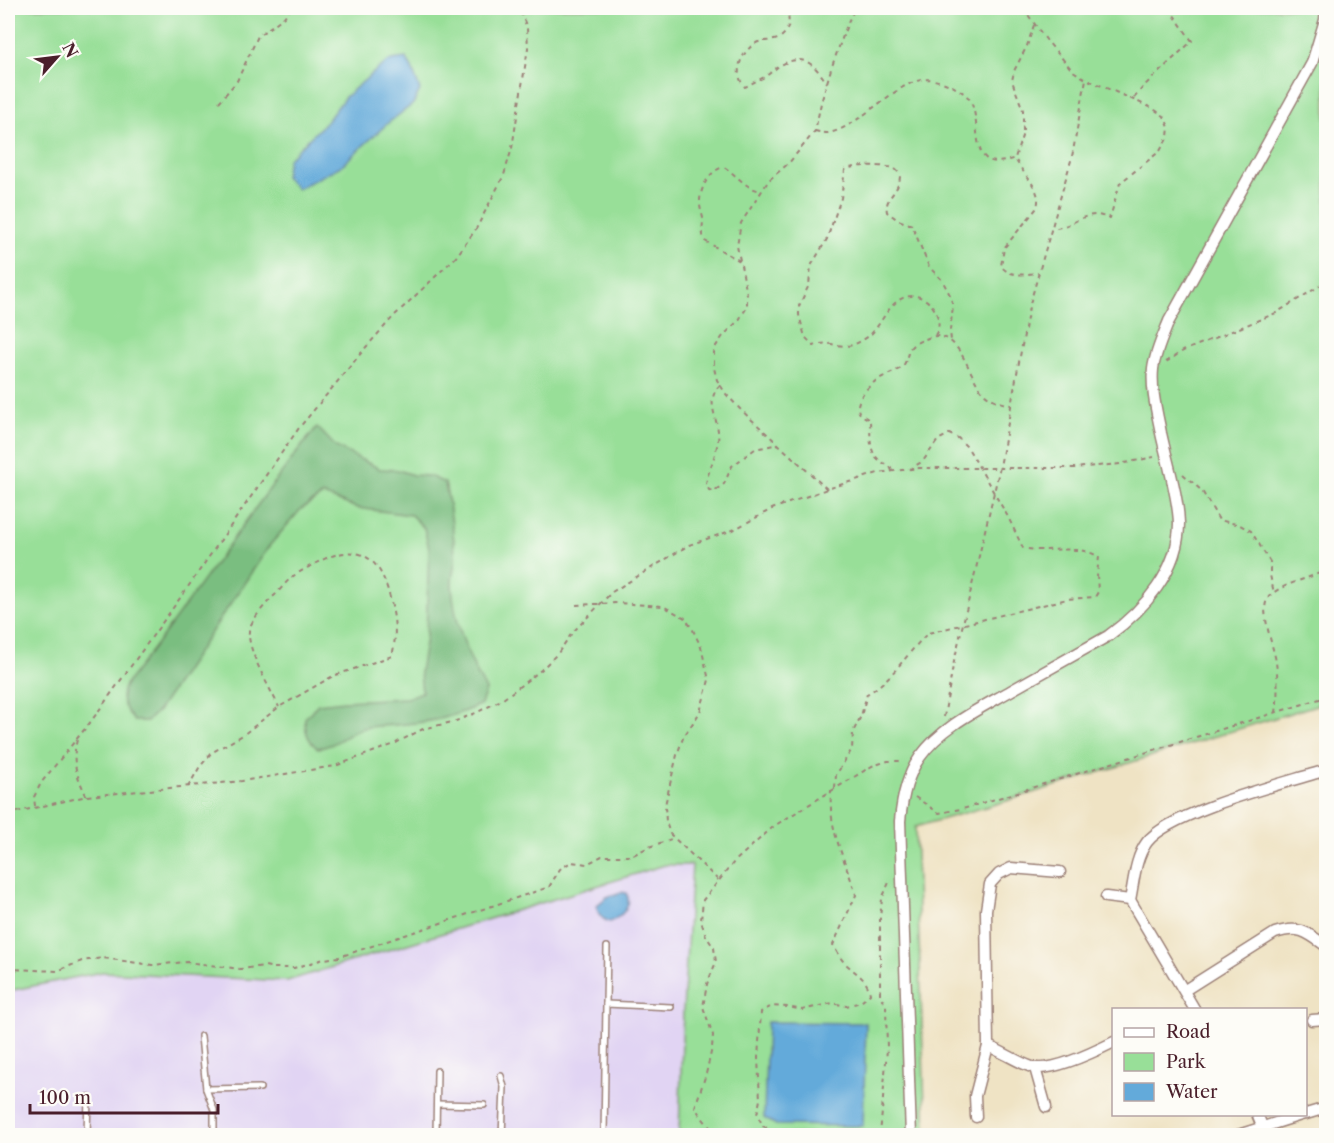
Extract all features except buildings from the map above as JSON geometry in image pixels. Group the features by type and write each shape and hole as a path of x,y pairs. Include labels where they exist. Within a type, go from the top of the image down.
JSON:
{"street":[{"path":"911,1136 900,821 902,801 908,780 921,755 939,736 972,713 1108,636 1129,621 1146,603 1168,570 1179,524 1153,389 1153,369 1156,356 1169,321 1312,63 1325,20 1326,8"},
{"path":"1195,1008 1130,900 1143,848 1152,837 1173,823 1212,806 1326,770"},
{"path":"976,1117 975,1096 988,1046 986,910 990,884 999,874 1011,868 1059,872"},
{"path":"1106,897 1130,900"},
{"path":"1185,990 1275,933 1287,929 1306,932 1326,946"},
{"path":"1312,1020 1326,1019"},
{"path":"988,1046 1035,1068 1079,1059 1112,1042"},
{"path":"1035,1068 1046,1107"},
{"path":"1307,1113 1326,1108"},
{"path":"1258,1116 1262,1126"},
{"path":"1235,1136 1297,1116"}],"lane":[{"path":"604,1136 607,947"},
{"path":"606,1004 671,1007"},
{"path":"201,1036 206,1089 214,1110 214,1136"},
{"path":"436,1136 437,1071"},
{"path":"501,1076 504,1088 501,1136"},
{"path":"206,1089 260,1088"},
{"path":"87,1136 88,1097"},
{"path":"437,1104 483,1105"}],"path":[{"path":"219,102 237,81 258,36 284,17 291,8"},
{"path":"35,807 34,797 41,783 78,738 183,594 306,419 394,316 456,257 476,229 504,175 512,148 528,48 527,28 519,8"},
{"path":"788,8 790,23 784,35 757,42 743,56 737,75 740,82 745,87 781,65 802,59 814,67 827,83"},
{"path":"827,489 740,409 720,385 714,368 714,349 739,320 747,306 747,294 737,246 741,223 769,180 789,164 815,131 827,83 855,8"},
{"path":"1023,8 1073,71 1086,79 1134,98 1164,116 1169,127 1168,137 1160,151 1120,183 1110,218 1096,215 1085,217 1063,228 1053,228"},
{"path":"1134,98 1191,41 1169,8"},
{"path":"1034,24 1012,81 1023,110 1023,133 1015,158 1034,187 1039,202 1004,248 1001,266 1004,270 1016,274 1039,273"},
{"path":"815,131 825,133 838,130 892,94 912,83 929,79 956,89 969,98 975,118 978,146 988,159 993,163 1015,158"},
{"path":"939,736 953,666 1000,467 1029,307 1072,157 1086,79"},
{"path":"892,471 890,466 879,462 874,455 870,420 860,414 859,401 875,381 902,367 911,347 935,335 939,330 939,317 922,298 910,296 893,306 871,334 854,345 844,347 825,343 814,346 805,337 799,315 799,306 809,285 811,266 827,239 841,198 845,170 850,166 888,166 896,169 900,175 897,190 889,199 886,206 887,212 898,220 912,225 929,267 947,287 953,306 951,341 983,393 1001,403 1011,405"},
{"path":"740,261 705,242 701,229 700,207 703,188 714,171 724,167 748,189 761,191"},
{"path":"1153,369 1183,351 1276,313 1326,282"},
{"path":"935,335 939,334 951,341"},
{"path":"720,385 716,388 712,408 718,439 707,478 706,484 709,490 714,491 724,484 732,466 755,449 778,444"},
{"path":"835,788 836,775 852,749 853,732 861,716 867,694 877,688 900,666 928,633 1067,599 1095,597 1098,592 1099,557 1086,551 1023,548 968,448 958,438 949,434 938,440 923,460 909,469"},
{"path":"8,814 87,796 242,781 336,766 392,745 423,729 456,721 504,699 541,670 558,653 572,633 612,592 689,545 733,530 772,509 878,473 909,469 979,467 1074,468 1120,464 1166,454"},
{"path":"1169,470 1181,472 1202,491 1219,520 1240,525 1251,531 1270,562 1274,593"},
{"path":"188,787 198,768 211,753 243,735 279,707 333,676 392,656 396,629 388,590 374,561 362,554 350,551 335,553 291,578 264,606 249,629 250,646 279,707"},
{"path":"1276,713 1276,666 1266,620 1266,602 1274,593 1326,570"},
{"path":"576,604 663,606 685,618 693,630 701,647 709,680 700,712 683,738 676,755 665,805 666,822 670,834 718,880"},
{"path":"908,780 915,797 939,813 966,808 1326,697"},
{"path":"78,738 74,752 74,764 87,796"},
{"path":"717,1136 695,1107 712,1048 712,1035 703,1007 707,984 716,962 714,948 704,929 701,910 703,900 747,849 774,826 872,766 900,760 914,766"},
{"path":"783,1136 763,1126 757,1114 760,1100 758,1058 761,1012 772,1006 802,1010 833,1003 846,1006 861,1002 870,994 868,984 858,972 838,956 833,945 856,895 831,824 831,790"},
{"path":"8,971 12,969 57,971 82,961 103,958 152,965 187,962 240,969 265,966 274,969 294,968 324,958 339,957 549,887 560,868 570,862 586,864 602,856 631,856 643,849 675,838"},
{"path":"796,1136 814,1136"}],"shaded area":[{"path":"665,865 692,865 683,1011 679,1135 8,1136 8,991 102,972 287,981"}],"green space":[{"path":"8,8 1326,8 1326,702 915,827 926,1135 679,1135 683,1011 692,865 665,865 287,981 102,972 8,991"},
{"path":"317,427 336,447 380,469 429,476 445,483 452,520 455,560 452,582 453,599 463,639 486,690 481,704 435,720 363,728 324,747 317,748 311,741 306,731 305,718 318,704 407,698 422,692 420,672 426,637 429,548 424,528 411,515 357,508 323,495 301,509 270,545 158,711 147,721 134,721 122,700 125,685"}],"water":[{"path":"406,58 420,90 413,104 388,123 341,166 297,189 285,176 288,159 327,121 345,97 391,60"},
{"path":"621,892 626,893 628,898 625,910 610,922 605,920 600,916 597,905 607,897"},
{"path":"767,1022 866,1023 863,1126 776,1125 764,1118"}]}
